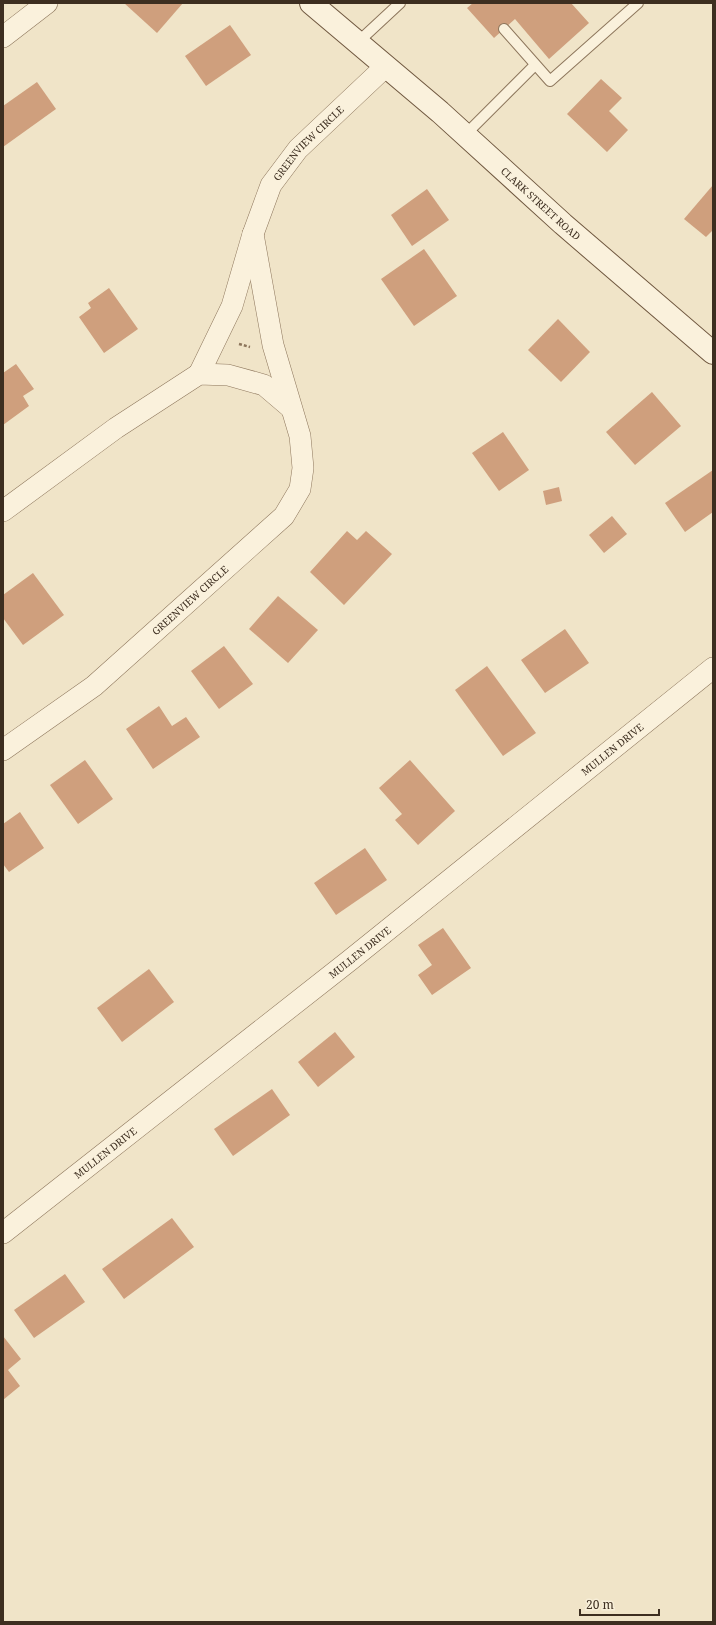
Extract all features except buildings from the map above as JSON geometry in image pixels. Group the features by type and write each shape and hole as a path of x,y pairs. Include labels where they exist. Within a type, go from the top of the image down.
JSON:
{"street":[{"path":"3,37 47,3"},
{"name":"CLARK STREET ROAD","path":"310,3 465,135 563,224 713,353"},
{"name":"GREENVIEW CIRCLE","path":"199,374 232,306 253,234 271,185 371,55"},
{"name":"GREENVIEW CIRCLE","path":"3,750 94,686 284,516 300,489 303,468 300,436 274,345 253,234"},
{"path":"3,511 116,428 199,374 228,375 264,385 292,408"},
{"name":"MULLEN DRIVE","path":"3,1233 343,966 713,668"}],"lane":[{"path":"371,55 400,3"},
{"path":"504,29 550,81 638,3"},
{"path":"465,135 535,65"}]}
